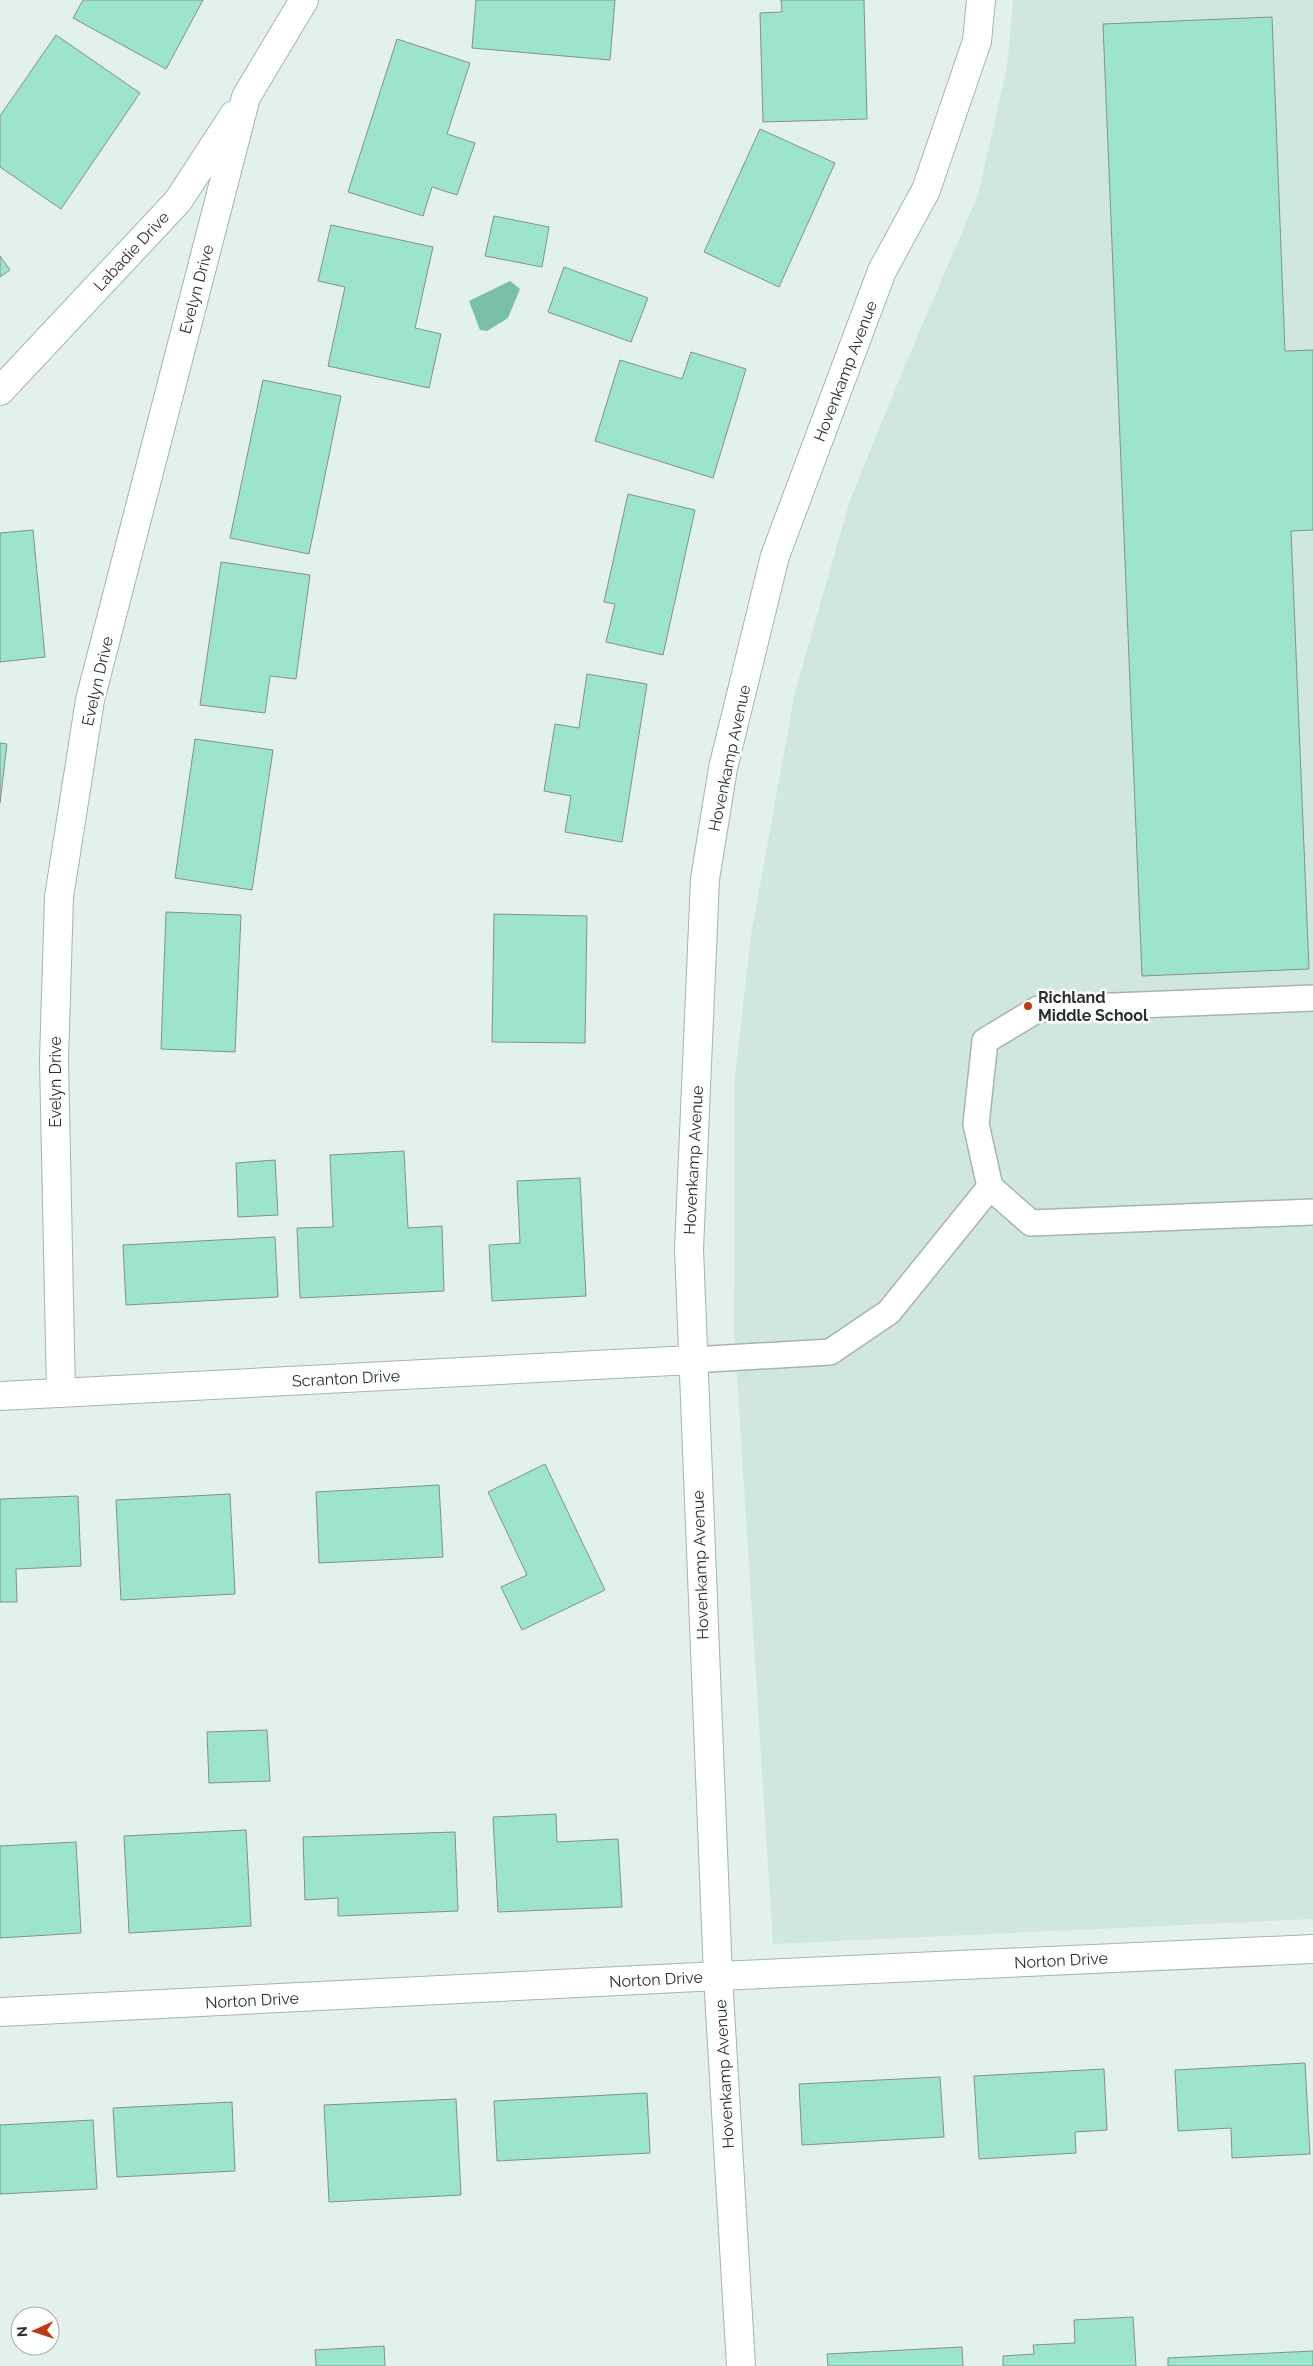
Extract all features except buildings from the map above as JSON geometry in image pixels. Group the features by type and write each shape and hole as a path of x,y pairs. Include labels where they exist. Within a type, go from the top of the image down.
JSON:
{"street":[{"name":"Evelyn Drive","path":"61,1393 54,1060 59,897 90,700 246,97 304,0"},
{"name":"Hovenkamp Avenue","path":"741,2366 718,1976 689,1249 705,879 724,768 775,556 882,271 926,190 977,42 981,0"},
{"name":"Labadie Drive","path":"0,391 178,201 246,97"},
{"name":"Scranton Drive","path":"0,1396 692,1360"},
{"name":"Norton Drive","path":"0,2012 718,1976 1313,1949"}],"lane":[{"path":"1313,998 1038,1009 985,1040 976,1124 990,1186 1031,1223 1313,1212"},
{"path":"692,1360 830,1352 889,1312 990,1186"}],"shaded area":[{"name":"Richland Middle School","path":"1013,0 1313,0 1313,1919 773,1944 734,1329 735,1077 751,935 795,692 850,500 913,346 978,195 1007,67"},
{"path":"510,281 520,289 508,318 487,331 480,330 469,301"}],"place":[{"name":"Richland Middle School","path":"1028,1006"}]}
